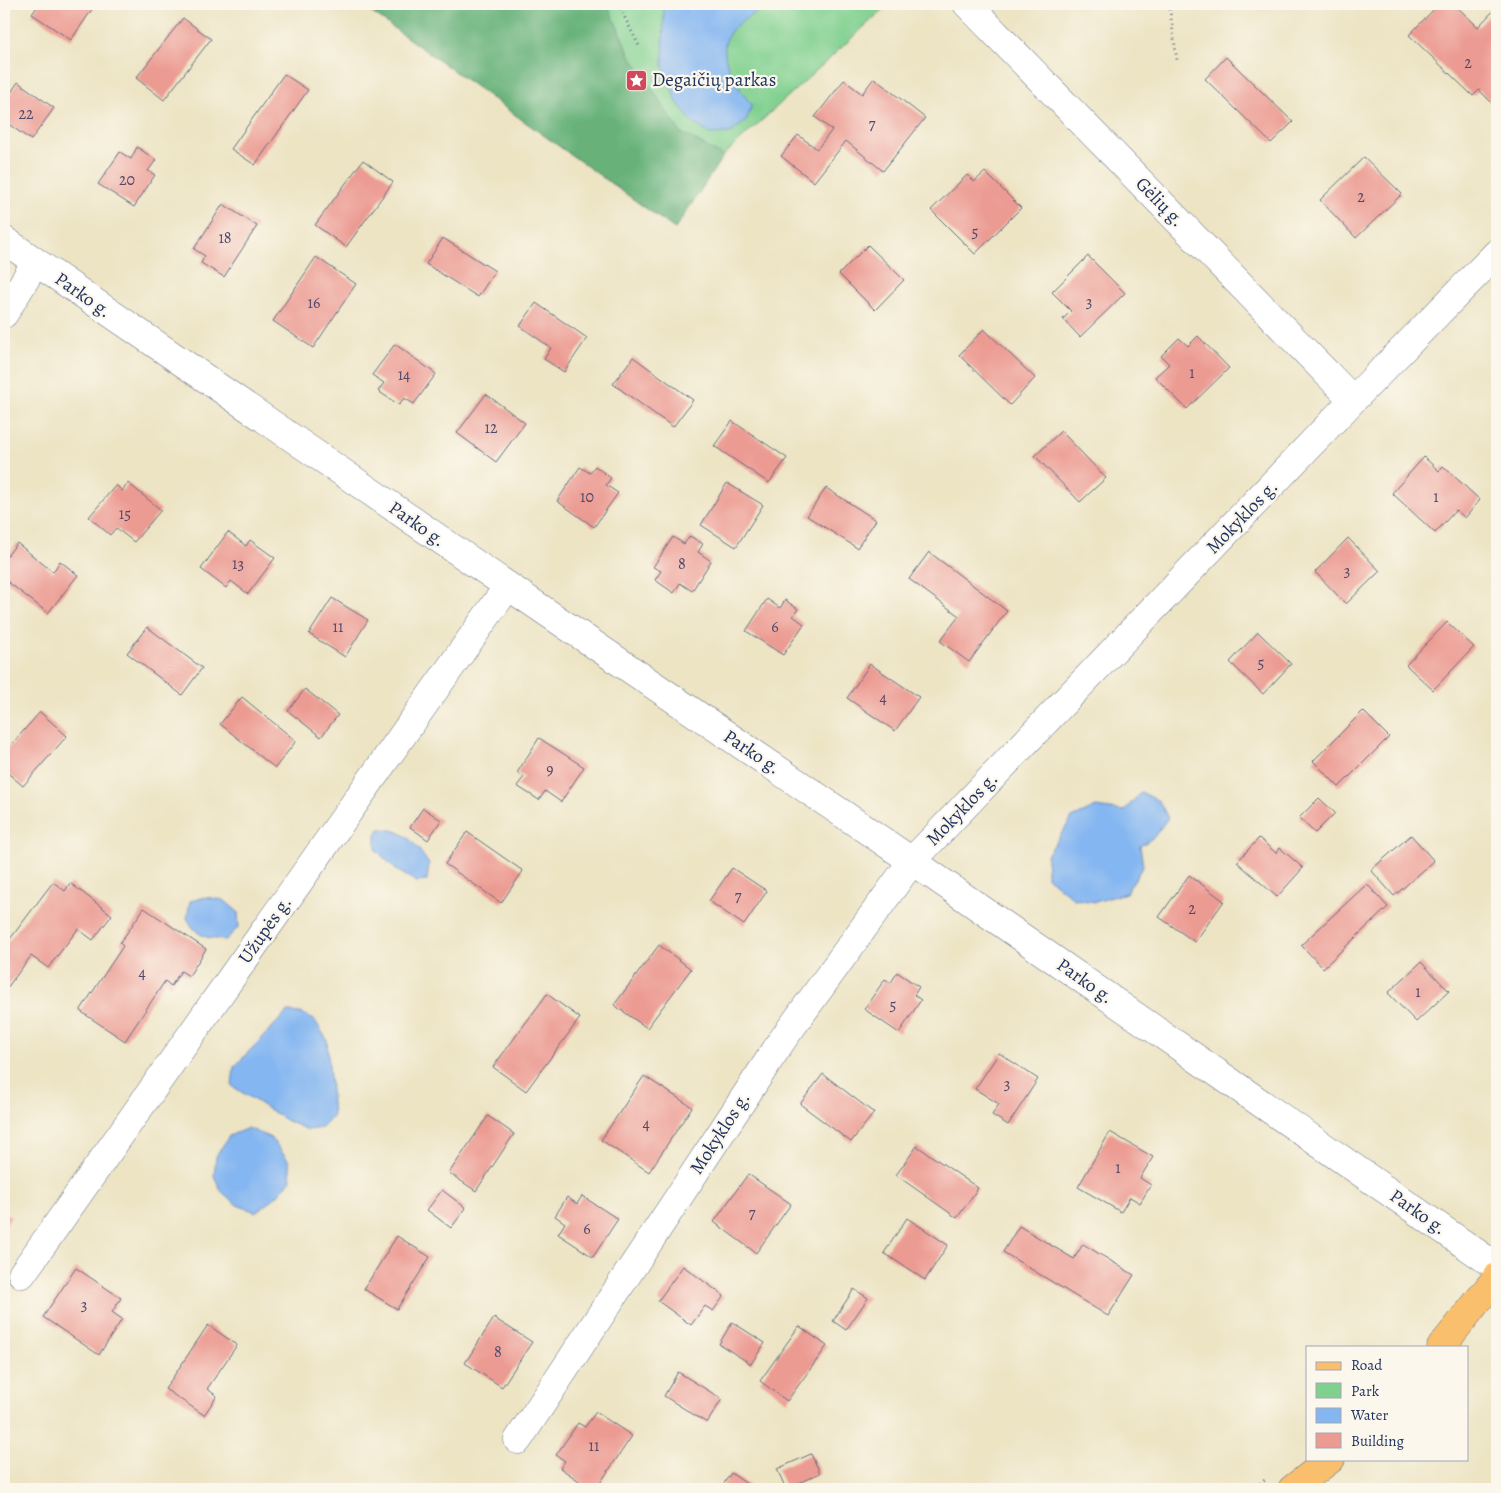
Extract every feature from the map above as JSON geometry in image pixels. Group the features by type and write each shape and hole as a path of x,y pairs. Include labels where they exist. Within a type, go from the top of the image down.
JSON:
{"main road":[{"path":"1442,1346 1497,1277"},
{"path":"1292,1489 1330,1460"}],"street":[{"name":"Gėlių g.","path":"967,4 1353,400"},
{"name":"Parko g.","path":"4,240 912,861 1497,1267"},
{"name":"Mokyklos g.","path":"518,1440 783,1039 912,861 1353,400 1497,253"},
{"path":"4,314 36,262"},
{"name":"Užupės g.","path":"22,1274 508,586"}],"path":[{"path":"618,4 639,46"},
{"path":"1169,4 1177,60"}],"green space":[{"name":"Degaičių parkas","path":"360,4 889,4 723,156 675,229"},
{"path":"360,4 607,4 630,55 680,132 723,156 675,229"}],"water":[{"path":"664,4 759,4 757,12 735,27 725,42 726,61 730,71 752,105 746,121 730,133 710,134 693,123 677,102 663,65"},
{"path":"1141,792 1159,801 1168,818 1154,837 1140,846 1143,866 1126,893 1095,902 1074,899 1047,877 1047,855 1072,818 1096,807 1124,811"},
{"path":"379,829 388,829 403,834 414,844 429,864 427,881 417,882 396,870 376,850 376,834"},
{"path":"206,897 224,900 238,912 239,927 226,940 198,933 187,918 190,901"},
{"path":"287,1012 301,1013 314,1019 327,1040 333,1116 322,1128 308,1130 287,1121 232,1086 234,1067"},
{"path":"248,1128 271,1138 289,1161 291,1180 277,1196 256,1212 237,1205 221,1191 214,1176 216,1156 229,1136"}],"building":[{"path":"39,4 87,4 93,8 71,40 32,14"},
{"path":"1439,4 1454,4 1478,27 1497,7 1497,97 1492,103 1479,90 1473,96 1409,35"},
{"path":"183,18 211,39 164,100 136,78"},
{"path":"1226,57 1293,122 1271,143 1205,79"},
{"path":"284,74 308,90 255,165 231,149"},
{"path":"874,78 925,118 883,171 846,141 814,182 781,156 798,135 817,149 832,130 815,117 844,80 862,94"},
{"path":"18,82 54,108 31,140 4,121 4,103"},
{"path":"137,147 156,160 148,171 155,175 134,207 98,184 120,152 131,159"},
{"path":"1364,157 1402,194 1356,238 1320,200"},
{"path":"363,160 393,182 346,247 315,225"},
{"path":"985,172 1021,208 975,254 931,210 967,175 974,182"},
{"path":"223,204 257,226 224,277 201,263 205,256 194,249"},
{"path":"443,238 495,271 478,297 426,264"},
{"path":"868,245 904,280 875,310 839,274"},
{"path":"1088,256 1125,293 1080,337 1063,319 1071,311 1052,292"},
{"path":"316,257 356,284 313,348 273,321"},
{"path":"536,303 587,338 564,372 544,359 551,348 520,326"},
{"path":"984,329 1035,378 1010,405 959,355"},
{"path":"1198,336 1229,368 1187,409 1155,377 1169,364 1161,356 1179,338 1188,346"},
{"path":"395,344 436,374 414,404 404,398 399,405 378,391 384,383 372,375"},
{"path":"633,357 693,400 673,427 613,384"},
{"path":"486,394 525,423 496,462 457,433"},
{"path":"732,421 787,458 769,483 714,446"},
{"path":"1061,431 1106,478 1080,502 1035,456"},
{"path":"1424,457 1439,471 1443,466 1480,500 1465,518 1456,510 1435,533 1392,493"},
{"path":"595,466 611,478 606,485 618,493 594,527 557,501 580,467 590,473"},
{"path":"128,483 161,510 134,542 116,528 110,535 89,517 116,485 122,491"},
{"path":"727,483 763,505 736,547 701,525"},
{"path":"826,488 876,520 857,548 807,516"},
{"path":"228,532 246,546 250,540 275,558 248,594 231,581 226,588 201,569"},
{"path":"690,536 703,544 698,552 711,561 692,591 680,583 674,593 655,580 661,571 653,567 673,537 684,544"},
{"path":"1348,538 1380,571 1346,604 1315,572"},
{"path":"17,543 53,572 60,561 78,575 48,613 4,579 4,560"},
{"path":"929,552 1007,611 969,662 940,641 959,616 909,579"},
{"path":"332,598 368,620 345,657 309,634"},
{"path":"767,599 780,608 785,600 798,609 793,616 804,624 783,655 746,631"},
{"path":"1447,622 1474,647 1433,690 1406,665"},
{"path":"147,627 202,668 182,695 127,653"},
{"path":"1258,632 1291,664 1263,694 1230,662"},
{"path":"870,664 919,697 895,731 847,698"},
{"path":"305,689 338,715 321,737 288,711"},
{"path":"242,697 296,741 275,768 220,724"},
{"path":"1363,711 1389,737 1339,787 1313,761"},
{"path":"40,712 67,736 23,786 4,770 4,753"},
{"path":"539,738 584,767 561,802 545,791 539,800 517,786 524,777 517,773"},
{"path":"1319,798 1335,813 1315,833 1299,818"},
{"path":"423,808 441,820 428,840 410,827"},
{"path":"467,832 523,871 501,903 445,864"},
{"path":"1411,835 1434,861 1394,896 1371,870"},
{"path":"1259,838 1276,853 1280,848 1303,868 1277,897 1237,862"},
{"path":"732,868 767,891 744,925 709,901"},
{"path":"1189,875 1224,901 1195,942 1159,917"},
{"path":"53,882 65,891 70,883 112,915 93,940 78,929 48,968 31,956 7,988 4,986 4,947"},
{"path":"1367,884 1388,907 1323,968 1301,945"},
{"path":"144,908 206,949 189,976 181,971 171,986 165,981 125,1041 80,1011 123,946 120,943"},
{"path":"659,945 691,969 647,1028 614,1005"},
{"path":"1421,962 1449,991 1416,1022 1388,993"},
{"path":"897,972 919,987 914,995 921,1000 899,1033 864,1009 885,979 891,983"},
{"path":"547,994 580,1018 526,1091 493,1067"},
{"path":"999,1053 1038,1079 1008,1125 992,1115 999,1104 975,1089"},
{"path":"823,1074 874,1113 851,1142 800,1104"},
{"path":"644,1076 692,1107 649,1172 601,1140"},
{"path":"488,1116 514,1134 476,1191 449,1173"},
{"path":"1110,1132 1153,1157 1140,1178 1151,1185 1140,1203 1130,1197 1121,1212 1078,1187"},
{"path":"917,1146 978,1188 957,1218 896,1175"},
{"path":"748,1174 791,1204 756,1253 714,1222"},
{"path":"442,1190 466,1208 451,1228 427,1210"},
{"path":"582,1196 618,1219 593,1257 558,1234 565,1223 555,1216 567,1197 577,1204"},
{"path":"4,1212 11,1217 4,1226"},
{"path":"907,1218 948,1245 925,1280 884,1253"},
{"path":"1019,1226 1074,1259 1083,1244 1134,1275 1108,1316 1003,1252"},
{"path":"397,1236 430,1257 397,1309 364,1289"},
{"path":"683,1266 724,1296 713,1311 705,1306 691,1325 658,1301"},
{"path":"76,1268 121,1298 112,1312 122,1319 99,1355 43,1317"},
{"path":"854,1289 868,1298 846,1330 833,1321"},
{"path":"494,1318 532,1342 502,1387 465,1363"},
{"path":"732,1322 765,1343 751,1364 719,1344"},
{"path":"208,1325 237,1345 207,1389 217,1396 204,1415 165,1389"},
{"path":"799,1326 827,1346 787,1401 760,1381"},
{"path":"678,1372 722,1399 707,1423 664,1396"},
{"path":"596,1412 632,1436 596,1489 591,1489 560,1468 565,1461 556,1455 578,1423 585,1427"},
{"path":"811,1454 820,1473 786,1489 777,1469"},
{"path":"731,1473 754,1489 720,1489"}],"place":[{"name":"Degaičių parkas","path":"636,80"}]}
